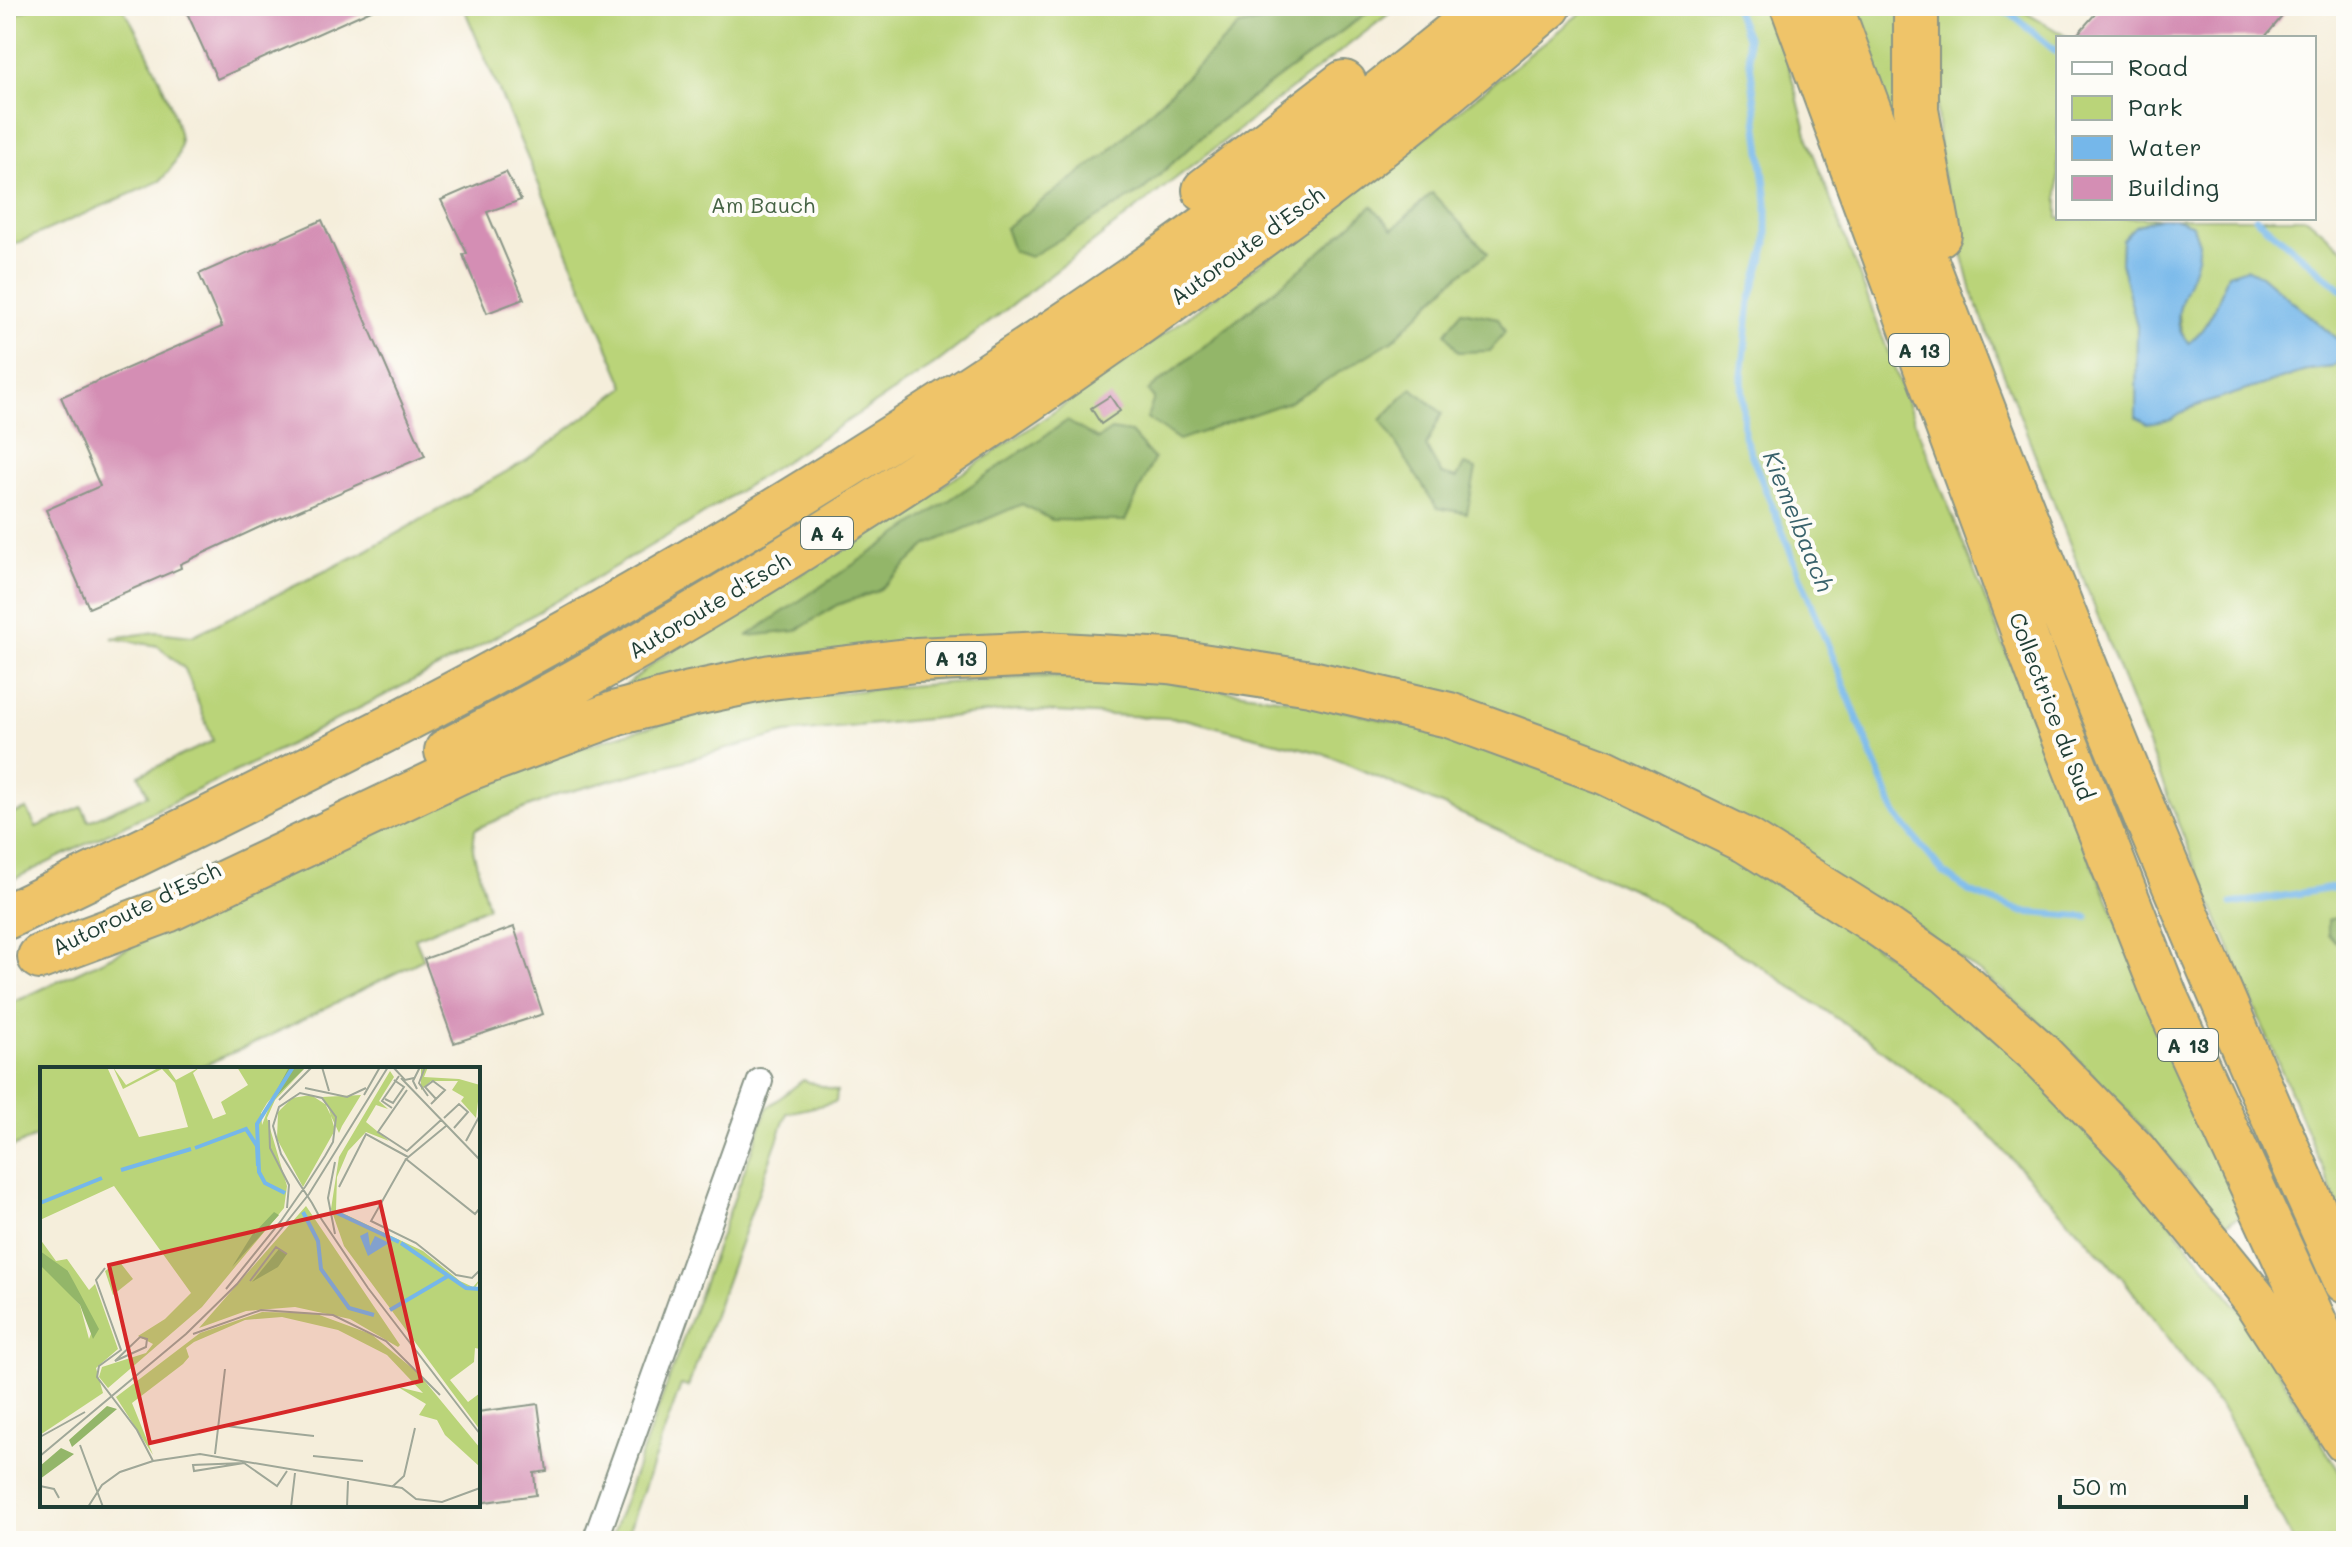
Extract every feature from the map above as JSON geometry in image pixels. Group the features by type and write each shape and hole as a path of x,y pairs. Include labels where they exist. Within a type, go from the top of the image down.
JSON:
{"highway":[{"name":"A 4","path":"918,418 1441,6"},
{"name":"Autoroute d'Esch","path":"6,917 267,791 487,676 765,515 1141,273 1290,165 1488,6"},
{"name":"Autoroute d'Esch","path":"23,964 507,720 645,644 785,560 1009,414 1278,224 1386,142 1549,6"},
{"name":"Collectrice du Sud","path":"1793,6 2046,693 2167,1001 2346,1391"},
{"path":"1830,6 1953,339 2093,682"},
{"path":"1916,6 1916,110 1942,250 1967,333 2093,682"},
{"name":"A 13","path":"23,964 167,910 458,772 617,713 690,694 771,677 916,660 1043,654 1169,661 1311,683 1449,715 1605,772 1747,841 1873,920 1948,972 2039,1053 2135,1152 2258,1304 2346,1441"},
{"name":"A 13","path":"2093,682 2346,1281"}],"street":[{"path":"595,1541 760,1081"}],"green space":[{"path":"34,6 121,6 166,93 178,130 180,149 174,164 160,181 6,248 6,19"},
{"name":"Am Bauch","path":"463,6 1344,6 1176,153 1142,191 1213,126 1376,6 1399,6 934,365 686,525 476,648 255,762 6,883 6,816 27,809 36,827 82,807 89,821 148,795 139,775 213,741 185,669 158,646 112,638 156,632 192,636 360,554 527,460 625,387"},
{"path":"1307,6 1376,6 1213,126 1142,191 1030,257 1013,251 1005,228 1106,154 1239,26 1297,14"},
{"path":"1589,6 1773,6 1809,142 1904,394 2060,788 2243,1215 2226,1224 2123,1106 2037,1020 1952,951 1885,903 1318,667 623,688 657,660 896,516 990,455 1178,324 1317,221"},
{"path":"1844,6 1906,6 1915,173"},
{"path":"1931,6 2014,6 2066,36 2056,36 2056,220 2154,220 2135,226 2122,240 2121,262 2137,326 2136,418 2171,420 2190,408 2309,370 2333,367 2344,356 2344,345 2261,275 2228,274 2213,312 2189,344 2183,334 2179,305 2193,225 2179,220 2309,220 2346,252 2346,915 2329,920 2328,935 2346,950 2346,1224 2193,861 1972,292 1940,164"},
{"path":"1432,193 1488,253 1452,281 1393,340 1291,401 1179,440 1147,418 1154,398 1148,391 1302,268 1372,206 1393,229"},
{"path":"1462,311 1498,318 1505,332 1490,351 1458,352 1446,333"},
{"path":"1412,388 1442,413 1426,446 1441,474 1457,478 1464,464 1476,469 1467,513 1437,508 1381,420"},
{"path":"1067,421 1098,439 1111,430 1131,433 1154,459 1125,521 1052,520 1022,504 927,545 878,591 837,605 796,631 747,636"},
{"path":"1041,677 1168,682 1304,702 1442,733 1599,785 1739,856 1938,988 2029,1065 2122,1162 2245,1316 2340,1473 2346,1486 2346,1541 2293,1541 2227,1416 2120,1275 1979,1124 1870,1041 1762,967 1637,891 1325,754 1185,719 1018,710 786,733 557,795 475,829 473,850 488,907 415,938 424,959 200,1067 40,1067 40,1135 6,1150 6,1006 385,828 580,748 672,721 724,710 829,694"},
{"path":"2346,915 2346,950 2328,935 2328,920"},
{"path":"803,1080 837,1091 836,1102 787,1113 688,1387 681,1385 625,1541 610,1541 767,1108"}],"water":[{"path":"2154,220 2179,220 2193,225 2198,244 2197,256 2179,308 2178,321 2189,343 2208,321 2228,274 2247,268 2261,275 2344,345 2344,356 2333,367 2309,370 2190,408 2171,420 2147,424 2136,417 2137,326 2121,262 2122,240 2135,226"}],"building":[{"path":"184,6 380,6 217,79"},
{"path":"2102,6 2291,6 2266,36 2076,36"},
{"path":"506,172 521,200 487,212 524,299 487,313 463,255 467,253 441,200"},
{"path":"322,220 425,456 260,527 180,564 181,568 89,608 46,510 100,486 61,397 222,327 199,274"},
{"path":"1110,396 1120,411 1101,424 1091,408"},
{"path":"514,927 543,1014 454,1043 424,959"},
{"path":"538,1404 547,1471 534,1473 536,1495 480,1503 480,1412"}],"waterway":[{"name":"Kiemelbaach","path":"1734,6 1747,37 1767,202 1767,244 1750,302 1742,376 1744,436 1896,815 1943,872 1970,892 2023,912 2087,917"},
{"name":"Kiemelbaach","path":"1988,6 2010,13 2056,51"},
{"name":"Kiemelbaach","path":"2258,220 2346,293"},
{"name":"Kiemelbaach","path":"2232,904 2346,886"}]}
